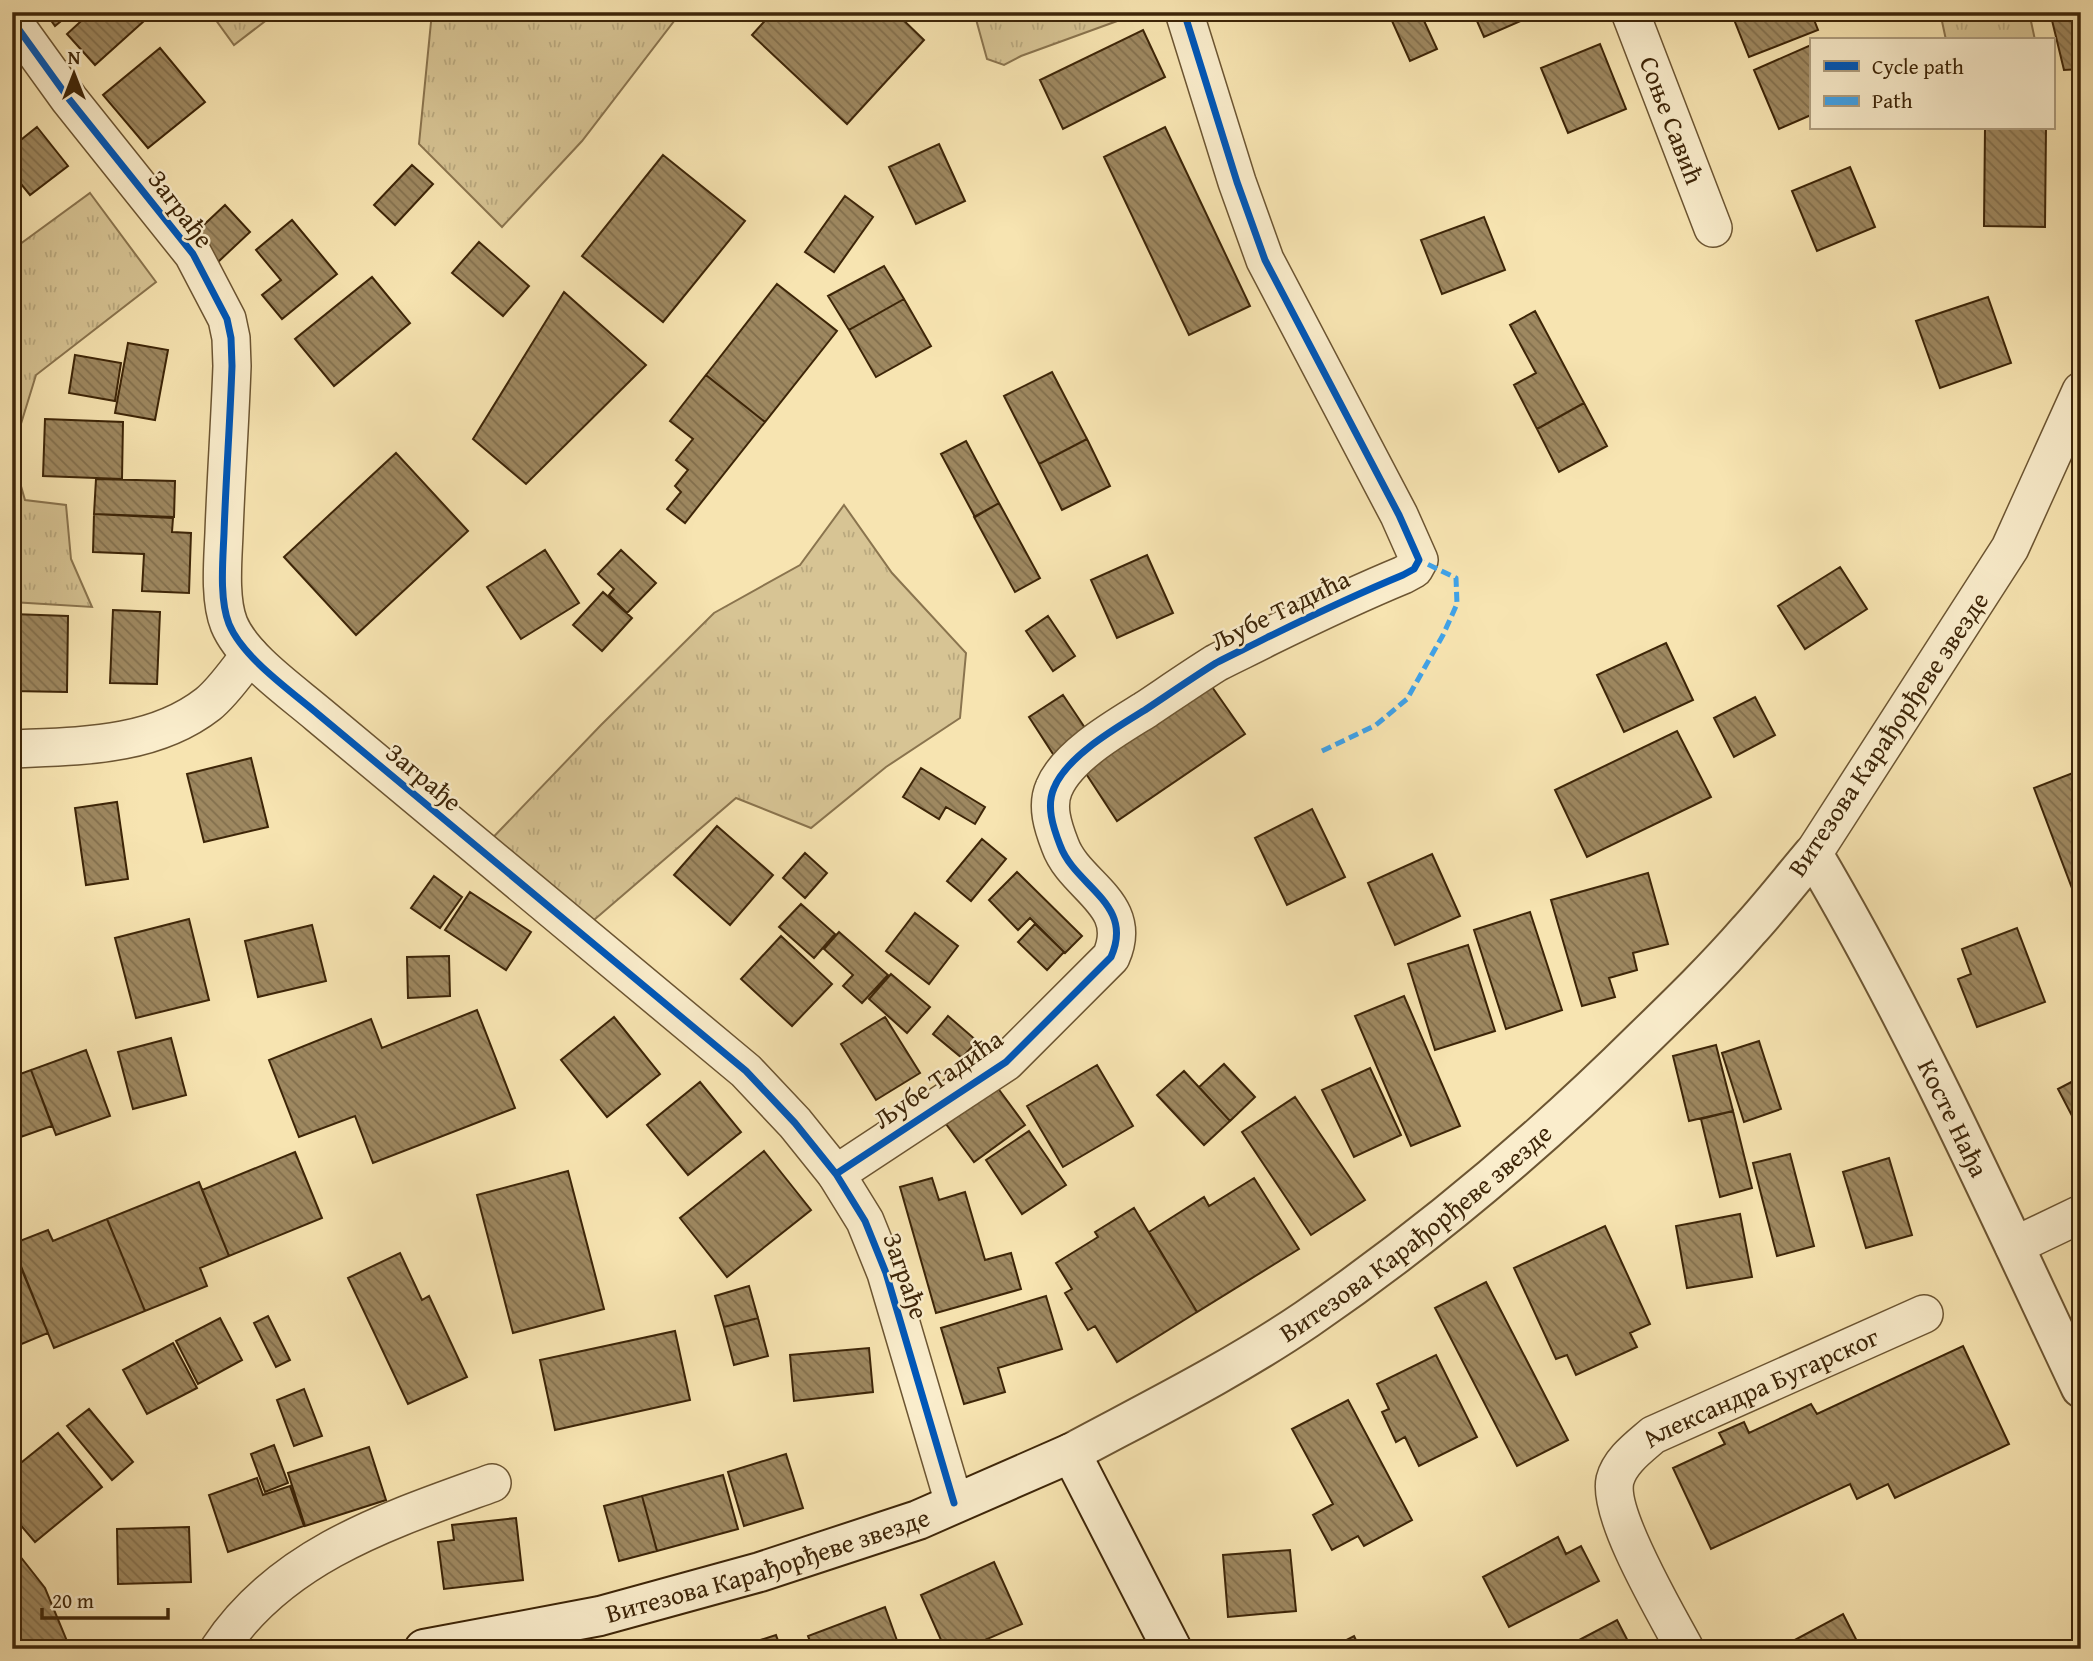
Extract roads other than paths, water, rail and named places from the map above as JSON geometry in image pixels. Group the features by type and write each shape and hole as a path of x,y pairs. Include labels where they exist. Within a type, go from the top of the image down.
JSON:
{"street":[{"name":"Љубе Тадића","path":"836,1174 1006,1062 1111,957 1117,944 1115,918 1067,860 1051,817 1053,789 1063,771 1106,734 1217,663 1331,606 1403,575 1413,569 1419,560 1409,535 1265,260 1237,182 1184,12"},
{"name":"Соње Савић","path":"1630,12 1713,228"},
{"name":"Заграђе","path":"12,20 69,99 193,254 227,319 232,366 223,565 225,606 229,624 250,655 746,1072 795,1123 836,1174 865,1221 886,1273 954,1503"},
{"name":"Витезова Карађорђеве звезде","path":"424,1649 600,1616 760,1572 918,1520 1071,1453 1229,1367 1305,1320 1367,1276 1465,1201 1572,1109 1748,932 1813,854 2010,548 2081,391"},
{"path":"12,749 122,741 145,736 183,721 210,703 250,655"},
{"name":"Косте Нађа","path":"1813,854 1864,940 2081,1388"},
{"path":"2014,1246 2081,1214"},
{"name":"Александра Бугарског","path":"1685,1649 1617,1508 1615,1481 1627,1458 1653,1435 1924,1314"},
{"path":"1071,1453 1172,1649"},
{"path":"219,1649 236,1624 271,1589 305,1564 352,1538 400,1517 492,1483"}]}
